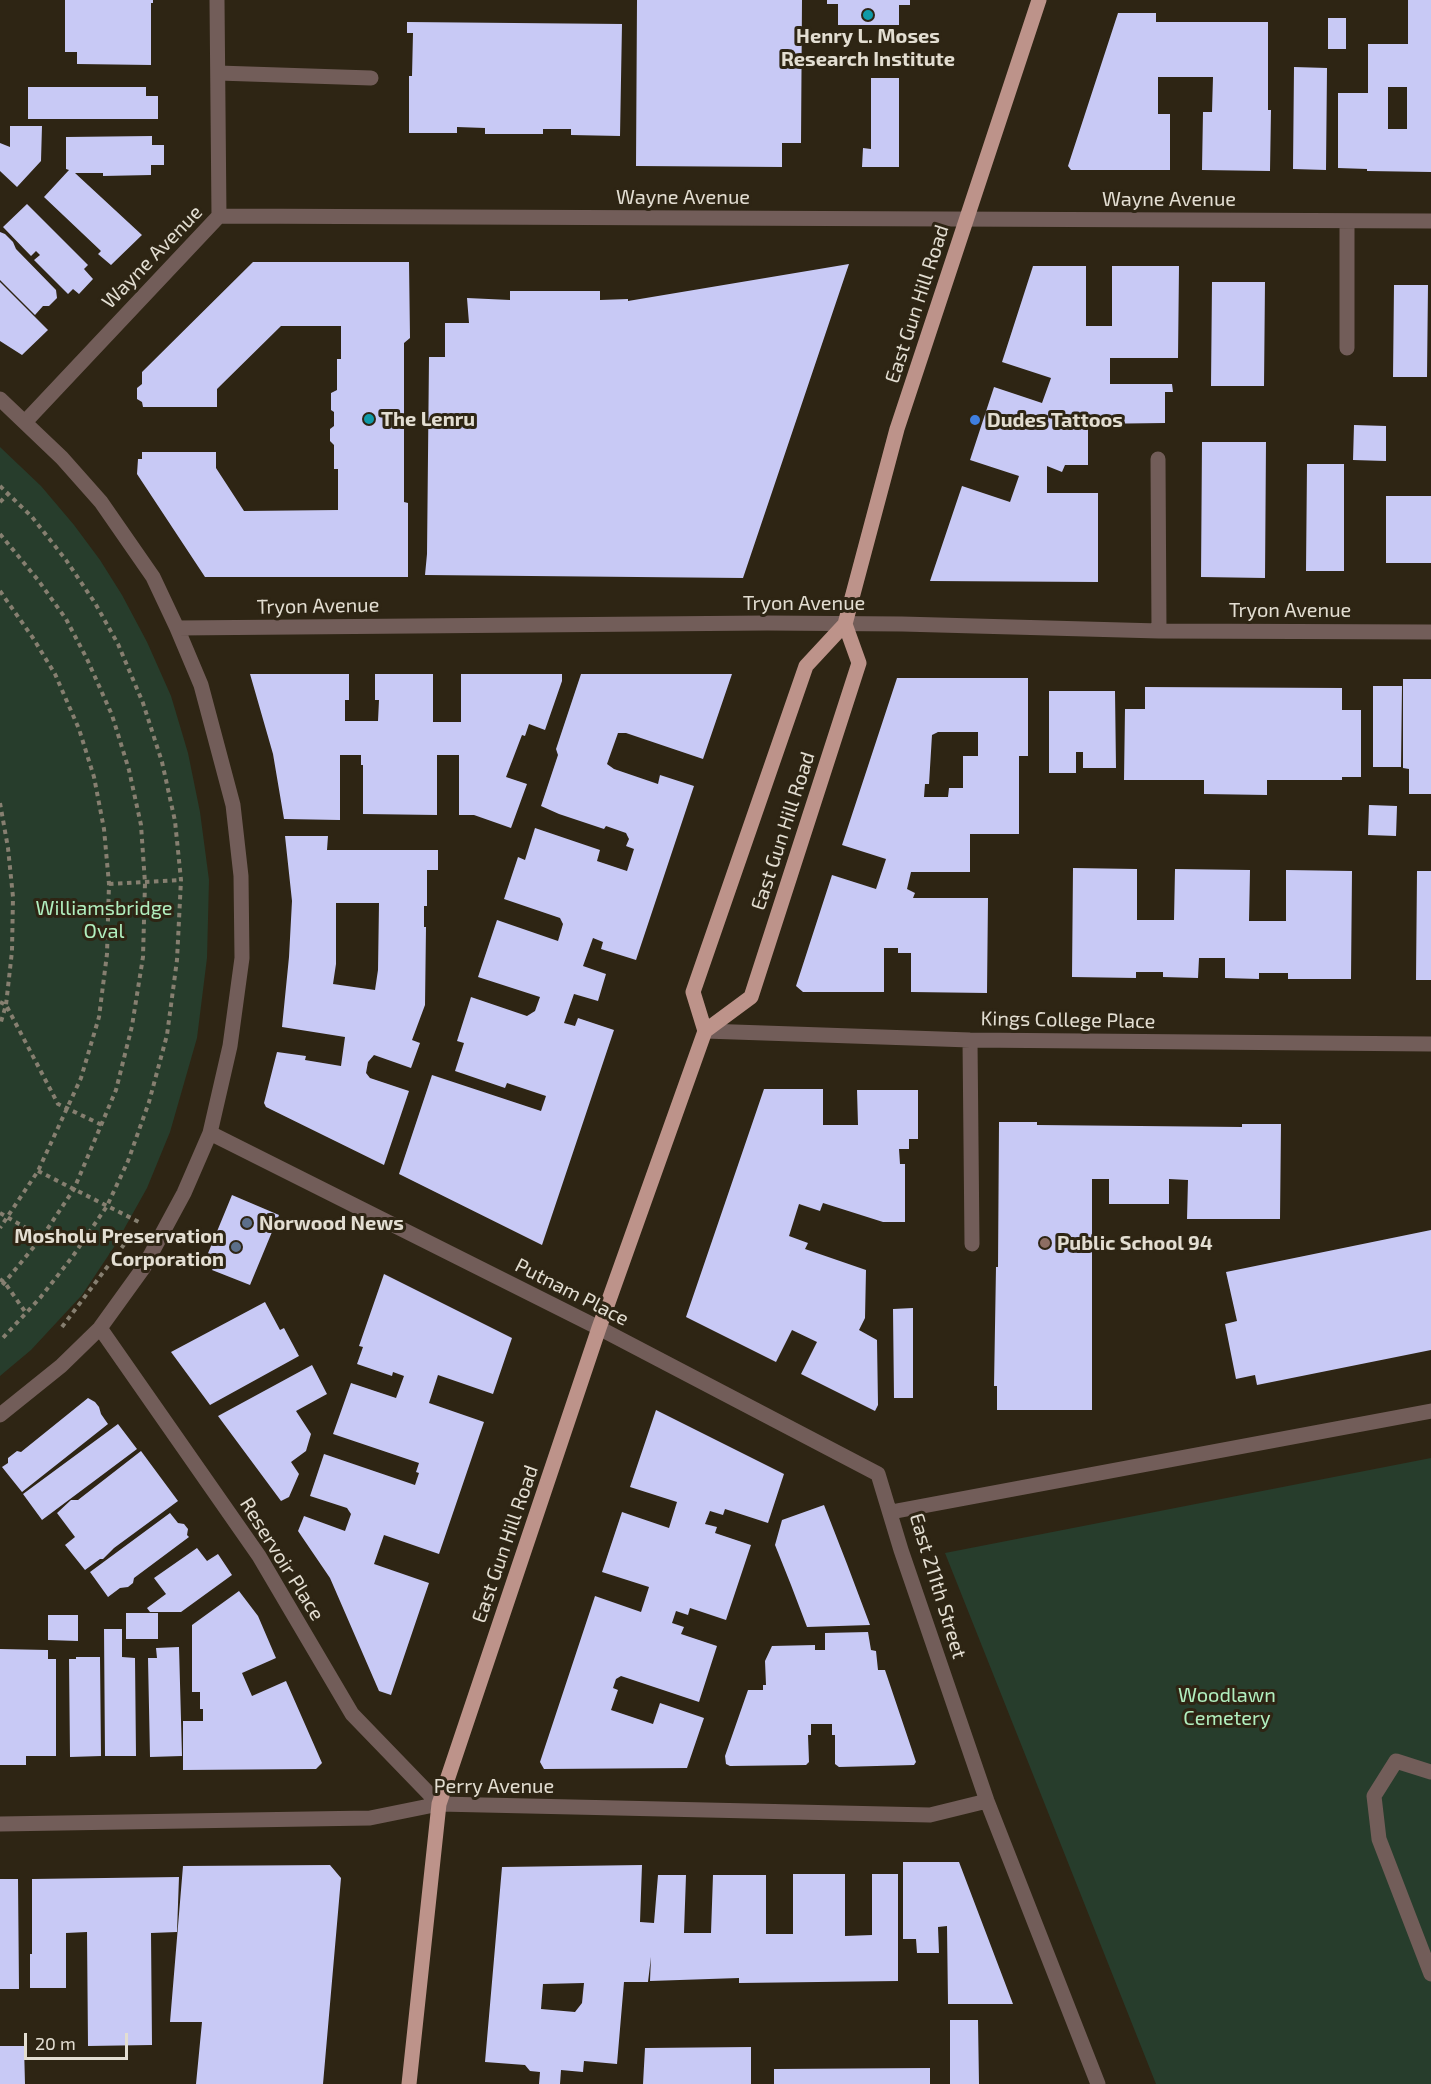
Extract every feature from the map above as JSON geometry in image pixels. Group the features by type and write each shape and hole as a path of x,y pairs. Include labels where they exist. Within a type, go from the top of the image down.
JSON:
{"main road":[{"name":"East Gun Hill Road","path":"705,1032 693,992 806,666 845,624 897,429 1039,0"},
{"name":"East Gun Hill Road","path":"409,2084 440,1804 599,1328 705,1032 751,997 859,663 845,624"}],"street":[{"path":"217,0 219,216"},
{"path":"218,73 371,78"},
{"name":"Wayne Avenue","path":"25,422 219,216 1431,221"},
{"path":"1347,221 1347,348"},
{"path":"0,399 62,458 107,510 153,577 177,628 201,685 233,805 241,876 242,958 230,1046 210,1133 184,1193 144,1267 100,1328 61,1366 0,1415"},
{"path":"1158,459 1160,631"},
{"name":"Tryon Avenue","path":"177,628 845,624 1160,631 1431,632"},
{"name":"Kings College Place","path":"705,1032 970,1040 1431,1044"},
{"path":"970,1040 972,1244"},
{"name":"Putnam Place","path":"210,1133 599,1328 878,1474 891,1512"},
{"name":"Reservoir Place","path":"100,1328 259,1556 352,1714 440,1804"},
{"name":"East 211th Street","path":"1098,2084 987,1801 901,1550 891,1512 1431,1411"},
{"path":"1431,1772 1396,1761 1374,1796 1379,1839 1431,1974"},
{"name":"Perry Avenue","path":"0,1824 370,1818 440,1804 930,1815 987,1801"}],"path":[{"path":"0,486 32,517 66,560 95,603 118,644 143,703 162,762 175,821 181,880 177,960 167,1035 149,1102 128,1161 107,1206 73,1256 40,1298 0,1341"},
{"path":"0,502 8,494"},
{"path":"0,534 39,580 66,619 87,659 112,716 129,770 141,825 145,883 143,957 132,1026 116,1090 74,1189 42,1237 0,1288"},
{"path":"0,591 55,674 79,729 96,787 104,829 109,884 107,954 99,1017 81,1078 38,1171 0,1228"},
{"path":"0,803 13,897 12,951 6,1005 0,1025"},
{"path":"109,884 181,880"},
{"path":"0,1002 6,1005 58,1104 102,1125"},
{"path":"38,1171 141,1223"},
{"path":"0,1213 42,1237"},
{"path":"57,1332 127,1241"},
{"path":"0,1279 26,1313"}],"green space":[{"name":"Williamsbridge Oval","path":"0,447 41,486 74,525 122,595 147,642 171,696 188,753 200,812 209,880 207,958 197,1038 170,1132 147,1188 114,1247 82,1295 31,1350 0,1376"},
{"name":"Woodlawn Cemetery","path":"1431,1458 1431,2084 1156,2084 945,1553"}],"building":[{"path":"65,0 153,0 151,3 151,65 77,64 77,52 65,52"},
{"path":"637,0 802,0 801,143 782,143 782,167 636,166"},
{"name":"Henry L. Moses Research Institute","path":"827,0 910,0 910,5 899,5 899,25 838,25 838,4 827,4"},
{"path":"1408,0 1431,0 1431,172 1338,168 1338,93 1368,93 1368,44 1408,44","holes":["1388,87 1407,87 1407,129 1388,129"]},
{"path":"1118,13 1156,13 1156,22 1268,22 1268,110 1271,110 1270,171 1202,170 1203,112 1212,112 1213,77 1158,77 1158,114 1170,114 1170,170 1071,170 1068,166"},
{"path":"1328,18 1346,18 1346,49 1328,49"},
{"path":"407,22 622,24 620,136 571,135 571,129 543,129 543,134 485,134 485,128 457,127 457,133 409,133 409,76 412,76 413,33 407,33"},
{"path":"1294,67 1327,68 1326,170 1293,169"},
{"path":"871,78 899,78 899,167 862,167 863,148 871,149"},
{"path":"28,87 146,87 146,96 158,96 158,119 28,119"},
{"path":"10,126 42,126 41,161 17,187 0,171 0,143 10,147"},
{"path":"152,136 152,145 164,145 164,165 151,165 151,175 103,176 103,173 75,173 142,235 111,265 98,254 101,251 44,197 69,170 66,169 66,137"},
{"path":"27,204 88,265 84,269 93,279 79,294 73,289 68,294 34,260 40,255 36,251 31,256 3,227"},
{"path":"0,232 13,242 16,249 56,290 57,298 49,306 43,306 35,315 0,280"},
{"name":"The Lenru","path":"253,262 409,262 410,338 404,343 404,502 408,503 408,577 205,577 137,474 138,459 142,459 142,452 216,452 216,468 244,511 338,510 338,469 334,469 334,445 330,441 330,429 334,426 331,393 337,390 337,359 341,359 341,326 281,326 217,389 217,407 143,407 142,402 137,399 137,388 142,384 142,372"},
{"path":"849,264 743,578 425,575 429,357 445,357 445,323 469,323 467,298 510,300 510,291 600,291 600,300 628,299 628,301"},
{"path":"1033,266 1086,266 1086,326 1112,326 1112,266 1179,266 1178,358 1110,358 1110,384 1172,384 1173,392 1165,392 1165,423 1088,424 1088,465 1065,465 1062,472 1047,466 1047,493 1098,493 1098,582 930,581 962,486 1010,502 1019,476 970,460 994,387 1042,403 1051,378 1002,362"},
{"path":"0,282 48,330 22,355 0,341"},
{"path":"1212,282 1265,282 1264,386 1211,386"},
{"path":"1394,285 1428,285 1427,377 1393,377"},
{"path":"1354,425 1386,426 1386,461 1353,460"},
{"path":"1202,442 1266,442 1265,578 1201,577"},
{"path":"1307,464 1344,464 1344,571 1306,571"},
{"path":"1386,496 1431,496 1431,563 1386,563"},
{"path":"250,674 349,674 349,700 345,700 345,721 378,721 379,700 375,700 375,674 433,674 433,722 461,722 461,674 562,674 562,681 545,730 529,724 525,736 522,735 506,777 527,784 511,828 474,815 459,815 459,755 437,755 437,815 363,814 361,755 340,755 340,820 284,819 273,754"},
{"path":"581,674 732,674 703,759 626,733 618,733 607,764 614,769 658,784 660,775 694,786 636,960 601,949 603,942 593,938 583,966 606,974 598,1001 574,994 564,1023 575,1026 578,1018 614,1030 542,1245 399,1174 432,1075 541,1111 546,1096 507,1083 505,1088 455,1071 464,1043 457,1041 471,997 527,1016 535,1011 540,997 478,977 497,920 558,941 563,924 560,918 504,899 518,857 525,860 535,828 600,850 597,861 627,871 634,849 626,846 629,839 626,833 606,826 604,829 541,806 558,755 556,749"},
{"path":"897,678 1028,678 1028,756 1019,756 1019,834 970,834 970,872 911,872 907,889 915,893 913,898 988,898 987,993 911,992 911,953 898,953 898,948 884,948 884,992 803,992 796,986 832,875 876,889 886,859 842,845","holes":["938,732 978,732 978,756 963,756 963,788 949,788 948,797 924,797 925,784 929,784 932,735"]},
{"path":"1403,679 1431,679 1431,794 1409,794 1409,769 1403,768"},
{"path":"1373,686 1402,686 1401,767 1373,767"},
{"path":"1145,687 1342,688 1342,710 1361,710 1361,777 1342,777 1342,780 1267,780 1267,795 1204,794 1204,780 1124,780 1125,709 1145,709"},
{"path":"1049,691 1115,691 1116,768 1083,768 1083,752 1076,752 1076,773 1049,773"},
{"path":"1369,805 1397,806 1396,836 1368,835"},
{"path":"285,836 328,836 327,850 438,850 438,870 427,870 427,906 424,906 425,1005 412,1040 420,1043 411,1068 374,1055 368,1062 366,1073 370,1078 409,1091 384,1165 266,1107 264,1103 277,1052 306,1056 305,1060 341,1066 345,1037 282,1027 292,901","holes":["336,903 379,903 378,970 375,990 333,984 336,964"]},
{"path":"1073,868 1137,869 1137,920 1174,920 1175,869 1250,870 1249,921 1286,921 1286,870 1352,871 1351,979 1288,979 1288,973 1259,973 1259,979 1225,978 1225,958 1199,958 1198,978 1163,977 1163,972 1136,972 1136,978 1072,977"},
{"path":"1417,871 1431,871 1431,980 1416,980"},
{"path":"764,1089 823,1089 823,1125 858,1125 857,1090 918,1090 918,1139 909,1139 909,1149 899,1149 900,1164 905,1164 905,1222 883,1222 823,1203 820,1211 799,1204 789,1236 808,1243 805,1249 866,1270 865,1318 859,1330 877,1340 878,1405 875,1411 801,1374 817,1342 792,1330 776,1362 686,1317"},
{"name":"Public School 94","path":"999,1122 1037,1122 1037,1125 1242,1127 1242,1124 1281,1124 1280,1219 1187,1219 1188,1180 1169,1179 1169,1204 1109,1204 1109,1179 1092,1179 1092,1410 997,1410 997,1386 994,1386"},
{"path":"232,1195 279,1215 250,1285 212,1270 214,1267 204,1263"},
{"path":"1431,1230 1431,1350 1257,1385 1255,1375 1236,1379 1225,1324 1237,1321 1226,1272"},
{"path":"384,1274 512,1338 493,1394 438,1375 429,1403 484,1422 439,1554 384,1535 374,1564 429,1583 391,1695 379,1691 330,1578 298,1531 304,1516 345,1531 351,1514 347,1508 310,1496 324,1454 415,1485 419,1463 333,1434 351,1383 396,1398 404,1376 393,1372 392,1376 357,1364 363,1347 359,1346"},
{"path":"265,1302 280,1330 284,1328 299,1356 210,1405 171,1352"},
{"path":"913,1308 913,1398 894,1398 893,1309"},
{"path":"312,1365 327,1394 296,1411 311,1434 306,1451 291,1462 299,1474 289,1497 281,1501 218,1416"},
{"path":"88,1398 99,1407 108,1424 22,1492 2,1467 8,1463 8,1458 17,1451 21,1452"},
{"path":"656,1410 784,1474 768,1523 725,1509 723,1515 710,1511 705,1524 717,1527 715,1533 751,1545 726,1620 690,1608 688,1615 676,1611 672,1623 684,1627 681,1634 717,1646 699,1702 621,1676 616,1679 613,1688 618,1690 611,1710 653,1724 660,1703 704,1718 687,1768 544,1769 540,1762 595,1596 641,1612 649,1587 602,1572 622,1512 669,1528 677,1502 630,1487"},
{"path":"118,1424 137,1449 42,1520 23,1494"},
{"path":"141,1451 178,1501 114,1548 103,1559 85,1570 65,1545 75,1537 57,1513 71,1500 78,1500"},
{"path":"824,1505 870,1625 807,1627 775,1545 782,1520"},
{"path":"170,1513 178,1523 184,1524 188,1529 189,1537 134,1578 133,1583 128,1587 120,1588 108,1597 90,1572"},
{"path":"197,1548 207,1561 218,1554 232,1575 181,1612 150,1612 147,1608 166,1594 154,1578"},
{"path":"239,1591 258,1616 276,1658 242,1673 252,1696 286,1681 322,1763 316,1769 183,1770 183,1721 203,1721 200,1692 192,1692 192,1625"},
{"path":"126,1613 158,1613 158,1639 126,1639"},
{"path":"48,1615 78,1615 78,1641 48,1640"},
{"path":"104,1629 122,1629 122,1657 135,1658 136,1756 105,1756"},
{"path":"868,1632 871,1650 876,1651 878,1670 885,1670 916,1762 914,1765 839,1767 835,1764 835,1735 832,1735 832,1724 811,1724 811,1735 808,1735 809,1762 806,1765 730,1766 726,1764 725,1756 748,1690 763,1690 763,1685 766,1685 765,1661 772,1646 815,1645 815,1650 825,1650 825,1633"},
{"path":"179,1647 182,1756 150,1757 148,1658 157,1658 156,1648"},
{"path":"0,1649 48,1650 48,1659 56,1659 56,1756 26,1756 26,1765 0,1765"},
{"path":"76,1657 100,1657 101,1756 70,1757 69,1659 76,1659"},
{"path":"903,1862 959,1862 1013,2004 948,2004 947,1926 938,1927 939,1953 917,1953 916,1939 903,1939"},
{"path":"330,1865 341,1878 323,2084 196,2084 202,2022 170,2022 183,1866"},
{"path":"642,1865 640,1922 654,1923 658,1875 686,1875 684,1933 711,1933 713,1875 766,1875 766,1934 793,1934 793,1874 845,1874 845,1936 872,1935 872,1874 898,1874 898,1981 739,1983 739,1978 650,1981 651,1957 648,1982 624,1982 617,2064 584,2061 583,2072 561,2070 560,2084 539,2084 540,2072 530,2071 525,2065 485,2062 502,1867","holes":["584,1983 582,2003 575,2012 541,2009 543,1984"]},
{"path":"179,1877 177,1932 151,1933 152,2045 88,2046 87,1932 66,1933 66,1988 30,1988 32,1879"},
{"path":"0,1879 18,1879 19,1989 0,1989"},
{"path":"950,2020 978,2020 979,2084 950,2084"},
{"path":"0,2046 24,2046 25,2084 0,2084"},
{"path":"751,2047 751,2084 643,2084 645,2048"},
{"path":"930,2068 930,2084 774,2084 774,2069"}],"place":[{"name":"Henry L. Moses Research Institute","path":"868,15"},
{"name":"The Lenru","path":"369,419"},
{"name":"Dudes Tattoos","path":"975,420"},
{"name":"Norwood News","path":"247,1223"},
{"name":"Public School 94","path":"1045,1243"},
{"name":"Mosholu Preservation Corporation","path":"236,1247"}]}
